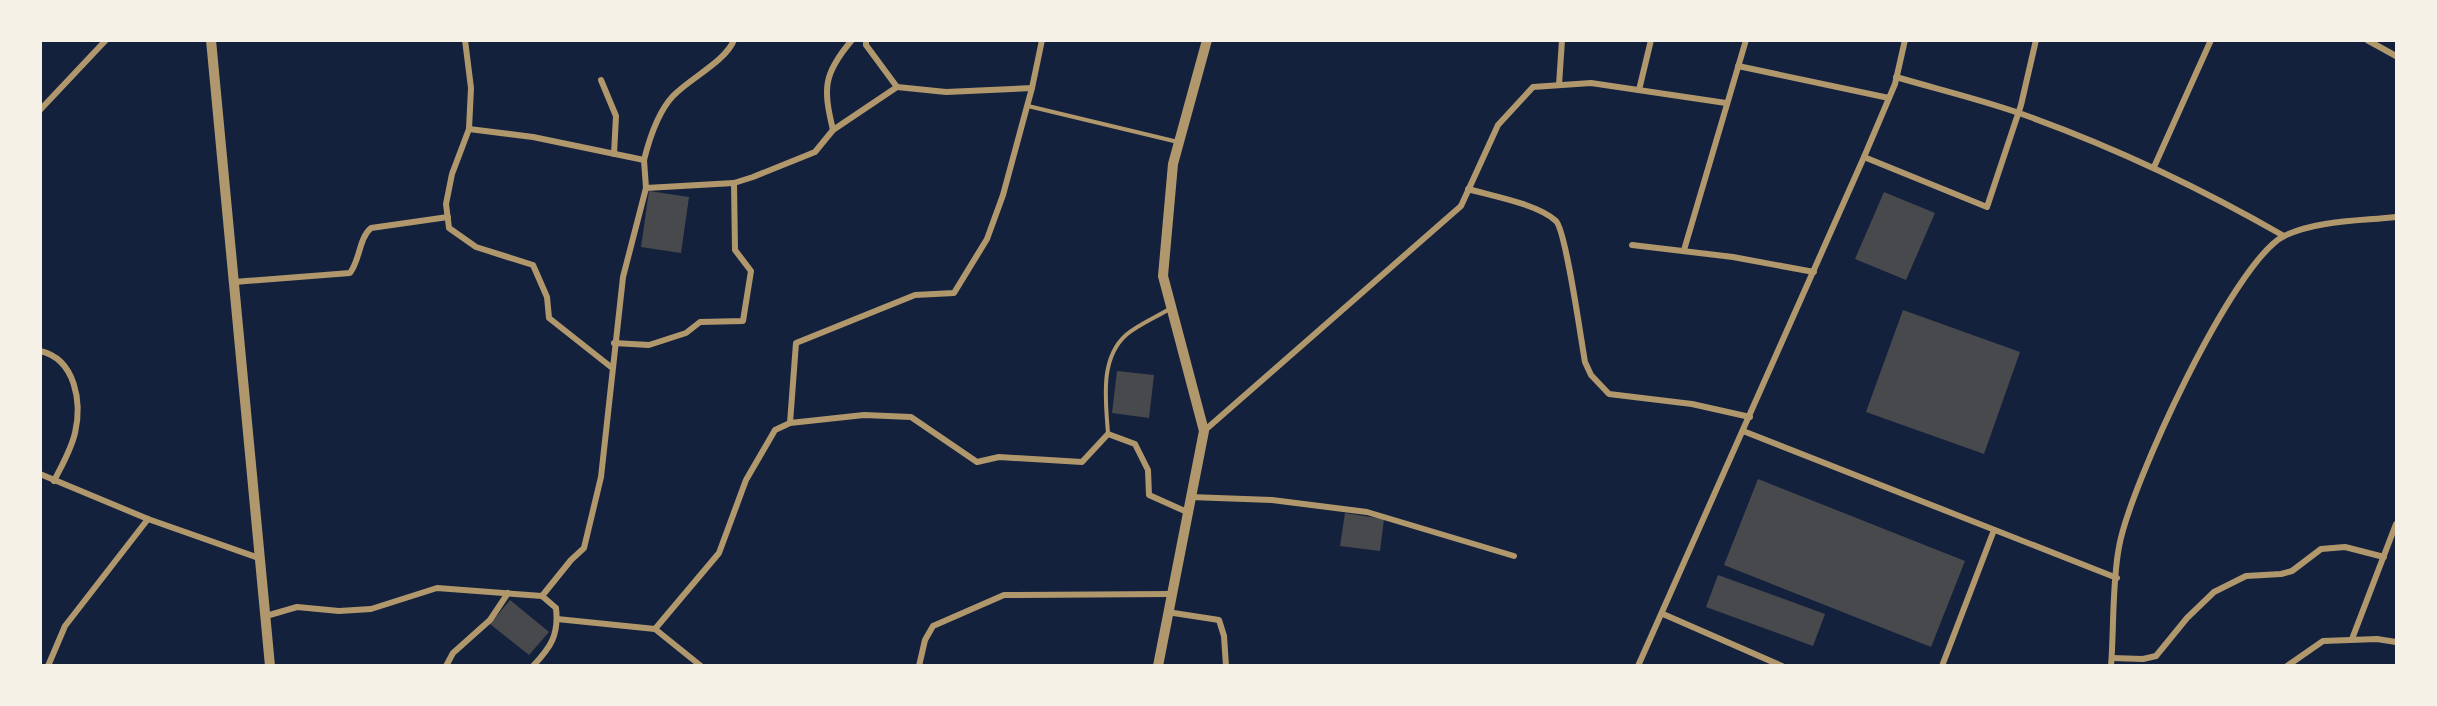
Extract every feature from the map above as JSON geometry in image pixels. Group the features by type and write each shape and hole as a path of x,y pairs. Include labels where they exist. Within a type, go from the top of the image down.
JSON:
{"street":[{"path":"40,110 106,40"},
{"path":"211,40 270,666"},
{"path":"465,40 471,88 469,129 453,174 446,204 449,228 476,246 533,265 547,297 549,318 611,367"},
{"path":"542,596 571,560 584,548 601,477 611,367 623,278 646,188 644,160 650,137 671,98 729,52 734,40"},
{"path":"833,130 825,94 830,72 852,40"},
{"path":"866,40 897,87"},
{"path":"790,423 796,343 915,296 954,293 987,239 1003,195 1032,88 1042,40"},
{"path":"1158,666 1166,612 1204,431 1163,276 1173,164 1207,40"},
{"path":"1559,85 1562,40"},
{"path":"1639,90 1651,40"},
{"path":"1684,250 1746,40"},
{"path":"1638,666 1864,157 1889,98 1905,40"},
{"path":"1864,157 1987,207 2018,113 2036,40"},
{"path":"2154,167 2211,40"},
{"path":"2367,40 2397,56"},
{"path":"1738,66 1889,98"},
{"path":"1896,77 2018,113 2154,167 2220,199 2284,236"},
{"path":"601,81 616,116 614,154"},
{"path":"1204,431 1461,206 1498,125 1533,87 1591,82 1726,102"},
{"path":"646,188 734,183 815,152 833,130 897,87 946,92 1032,88"},
{"path":"469,129 533,137 644,160"},
{"path":"614,343 650,345 686,333 700,322 743,321 751,271 735,250 734,183"},
{"path":"1468,189 1545,213 1557,222 1565,244 1585,362 1591,375 1609,394 1692,405 1750,417"},
{"path":"2384,557 2345,547 2321,549 2292,571 2246,576 2214,592 2187,618 2156,656 2112,662 2119,547 2135,494 2161,432 2207,338 2267,249 2284,236 2316,226 2397,217"},
{"path":"234,282 350,273 355,266 366,232 371,228 448,218"},
{"path":"1632,245 1684,250 1814,272"},
{"path":"40,351 63,363 72,374 77,409 76,432 68,454 54,480"},
{"path":"655,629 719,553 746,480 775,430 790,423 864,415 911,417 977,462 999,457 1082,462 1108,434 1135,444 1148,470 1149,495 1187,512"},
{"path":"1743,431 2117,578"},
{"path":"40,474 148,519 259,558"},
{"path":"1190,497 1272,500 1367,512 1514,555"},
{"path":"48,666 65,626 148,519"},
{"path":"2352,639 2397,524"},
{"path":"1942,666 1994,530"},
{"path":"266,616 297,607 339,611 371,609 436,588 542,596 556,608 558,628 549,645 533,666"},
{"path":"446,666 453,653 490,620 508,593"},
{"path":"919,666 925,640 933,626 1004,595 1170,594"},
{"path":"1166,612 1219,620 1224,636 1226,666"},
{"path":"1663,614 1782,666"},
{"path":"557,620 655,629 701,666"},
{"path":"2287,666 2324,641 2352,639 2397,642"}],"lane":[{"path":"1027,106 1179,142"},
{"path":"1108,434 1105,384 1113,355 1126,335 1172,308"}],"building":[{"path":"649,191 689,197 681,253 641,247"},
{"path":"1884,192 1935,213 1906,280 1855,259"},
{"path":"1903,310 2020,352 1984,454 1866,412"},
{"path":"1117,371 1154,375 1149,418 1112,413"},
{"path":"1758,479 1965,561 1931,647 1724,565"},
{"path":"1345,513 1384,519 1380,551 1340,546"},
{"path":"1718,575 1825,614 1813,646 1706,607"},
{"path":"510,600 549,632 529,655 490,624"}]}
